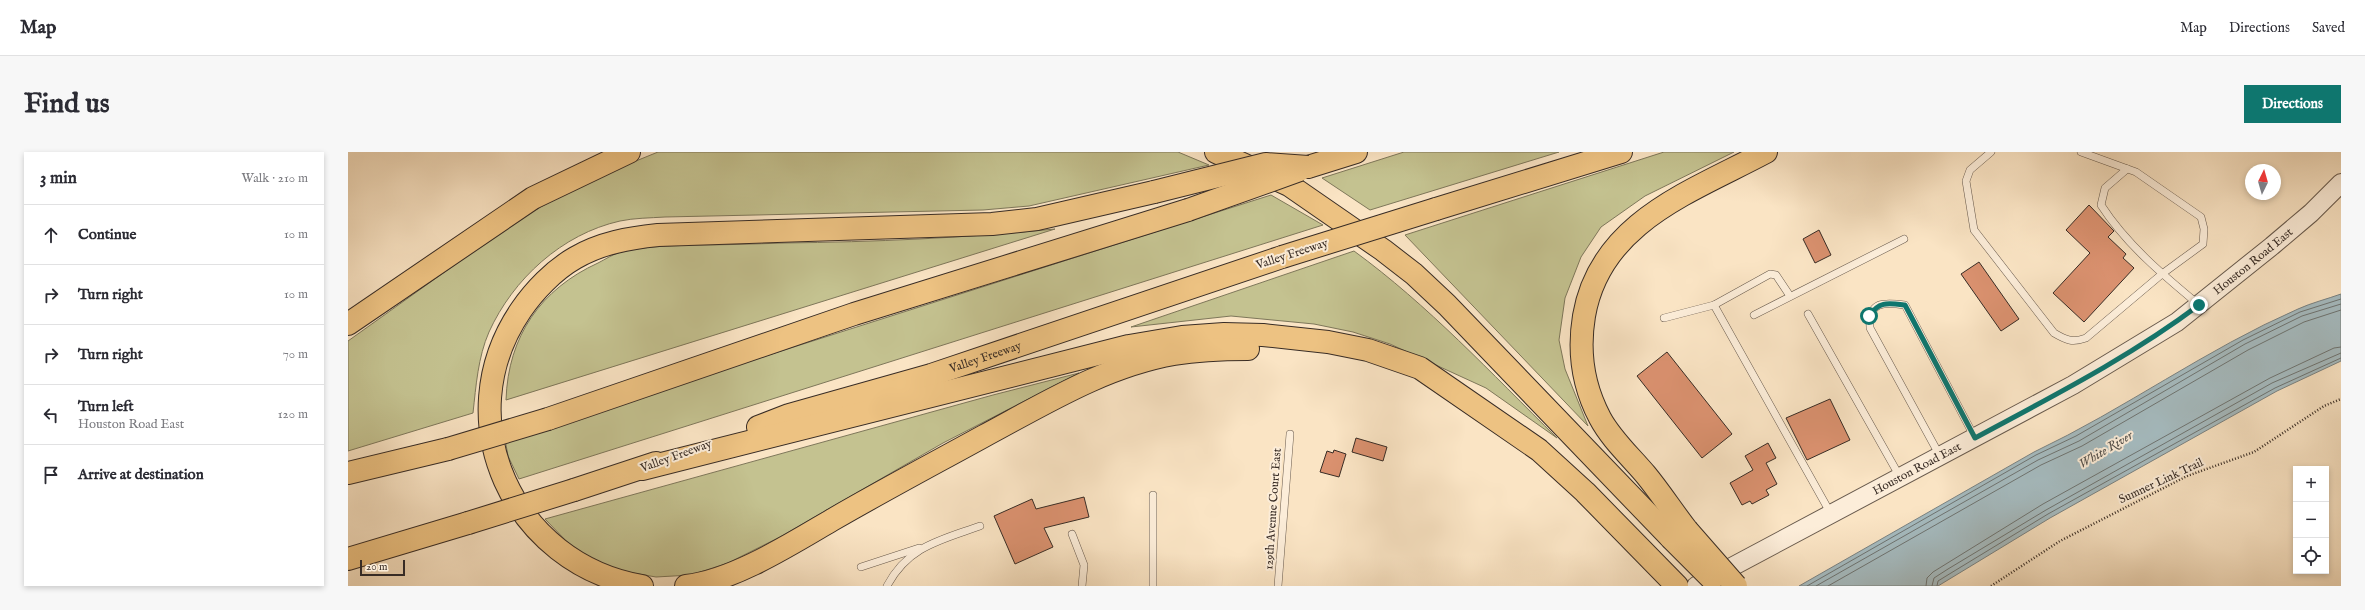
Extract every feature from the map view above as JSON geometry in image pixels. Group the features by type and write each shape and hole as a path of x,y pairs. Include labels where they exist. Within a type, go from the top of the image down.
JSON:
{"highway":[{"path":"348,324 533,198 628,152"},
{"path":"1216,152 1289,185 1353,228 1414,274 1679,534 1736,586"},
{"path":"348,473 448,449 548,419 854,314 1188,210 1308,167 1356,152"},
{"name":"Valley Freeway","path":"348,559 642,468 789,415 931,375 1282,257 1621,152"},
{"path":"1719,586 1679,534 1600,418 1583,370 1580,334 1586,301 1598,270 1613,248 1635,226 1663,206 1766,152"},
{"path":"642,586 607,577 568,556 535,528 507,489 493,444 490,389 496,359 510,326 529,298 551,276 573,259 600,246 629,238 658,235 992,224 1037,219 1266,164 1308,167"},
{"path":"642,468 1129,346 1210,334 1270,336 1328,342 1368,350 1420,368 1480,408 1539,450 1585,492 1677,586"},
{"path":"686,586 709,582 725,576 787,546 935,463 1083,384 1141,362 1174,354 1223,349 1262,349 1325,356 1416,380 1445,396 1480,408"}],"street":[{"name":"Houston Road East","path":"1696,586 2073,385 2177,322 2311,213 2341,183"}],"lane":[{"path":"1991,152 1970,170 1966,181 1974,230 2054,333 2066,341 2076,341 2086,338 2162,274 2203,244 2204,229 2201,217 2136,172 2081,152"},
{"path":"2127,169 2105,188 2101,206 2112,223 2162,274 2199,305"},
{"path":"1754,316 1790,296 1904,239"},
{"path":"1664,318 1714,305 1770,274 1776,275 1790,296"},
{"path":"1940,456 1870,328 1869,316 1874,308 1885,302 1905,305 1975,438"},
{"path":"1714,305 1831,515"},
{"path":"1808,314 1900,478"},
{"name":"129th Avenue Court East","path":"1278,586 1290,434"},
{"path":"1153,495 1153,586"},
{"path":"861,567 921,548 980,526"},
{"path":"1072,534 1084,565 1082,586"},
{"path":"887,586 895,571 921,548"}],"path":[{"name":"Sumner Link Trail","path":"1991,586 2060,541 2187,476 2254,452 2324,406 2341,399"}],"shaded area":[{"path":"658,152 1178,152 1209,165 1029,206 983,210 665,217 625,220 599,227 578,236 559,248 526,277 511,294 489,332 482,351 473,413 348,451 348,341 513,223 582,183"},
{"path":"1404,152 1559,152 1370,210 1322,178"},
{"path":"1664,152 1734,152 1645,196 1601,227 1581,257 1565,298 1559,340 1565,369 1588,426 1405,235"},
{"path":"1271,195 1323,225 519,479 508,456 505,439"},
{"path":"1055,229 506,400 508,377 513,355 521,335 531,317 544,301 560,286 578,274 618,253 630,250 667,246 885,241"},
{"path":"1354,251 1408,294 1458,340 1557,438 1486,388 1390,344 1353,332 1314,324 1231,316 1131,327"},
{"path":"1079,373 943,443 780,537 728,563 691,575 656,577 621,571 593,560 571,546 545,519 993,395"}],"water":[{"name":"White River","path":"2341,294 2341,361 2277,391 2050,518 1938,586 1799,586 2034,452 2101,417 2231,342 2298,309"}],"building":[{"path":"2089,205 2114,231 2108,237 2126,254 2123,258 2134,268 2084,322 2053,293 2090,253 2066,230"},
{"path":"1819,230 1831,255 1815,263 1803,239"},
{"path":"1979,262 2019,319 2001,331 1961,274"},
{"path":"1667,352 1732,434 1702,458 1637,376"},
{"path":"1830,399 1850,440 1807,460 1786,418"},
{"path":"1356,438 1387,447 1383,461 1352,452"},
{"path":"1768,443 1776,458 1766,463 1777,484 1766,490 1769,495 1752,504 1750,501 1742,505 1730,483 1753,470 1745,456"},
{"path":"1334,450 1346,454 1339,477 1320,472 1327,451 1333,453"},
{"path":"1084,497 1089,517 1044,528 1053,547 1015,564 994,516 1032,499 1036,509"}],"route":[{"path":"1869,316 1874,308 1885,302 1905,305 1975,438 2073,385 2177,322 2199,305"}]}
